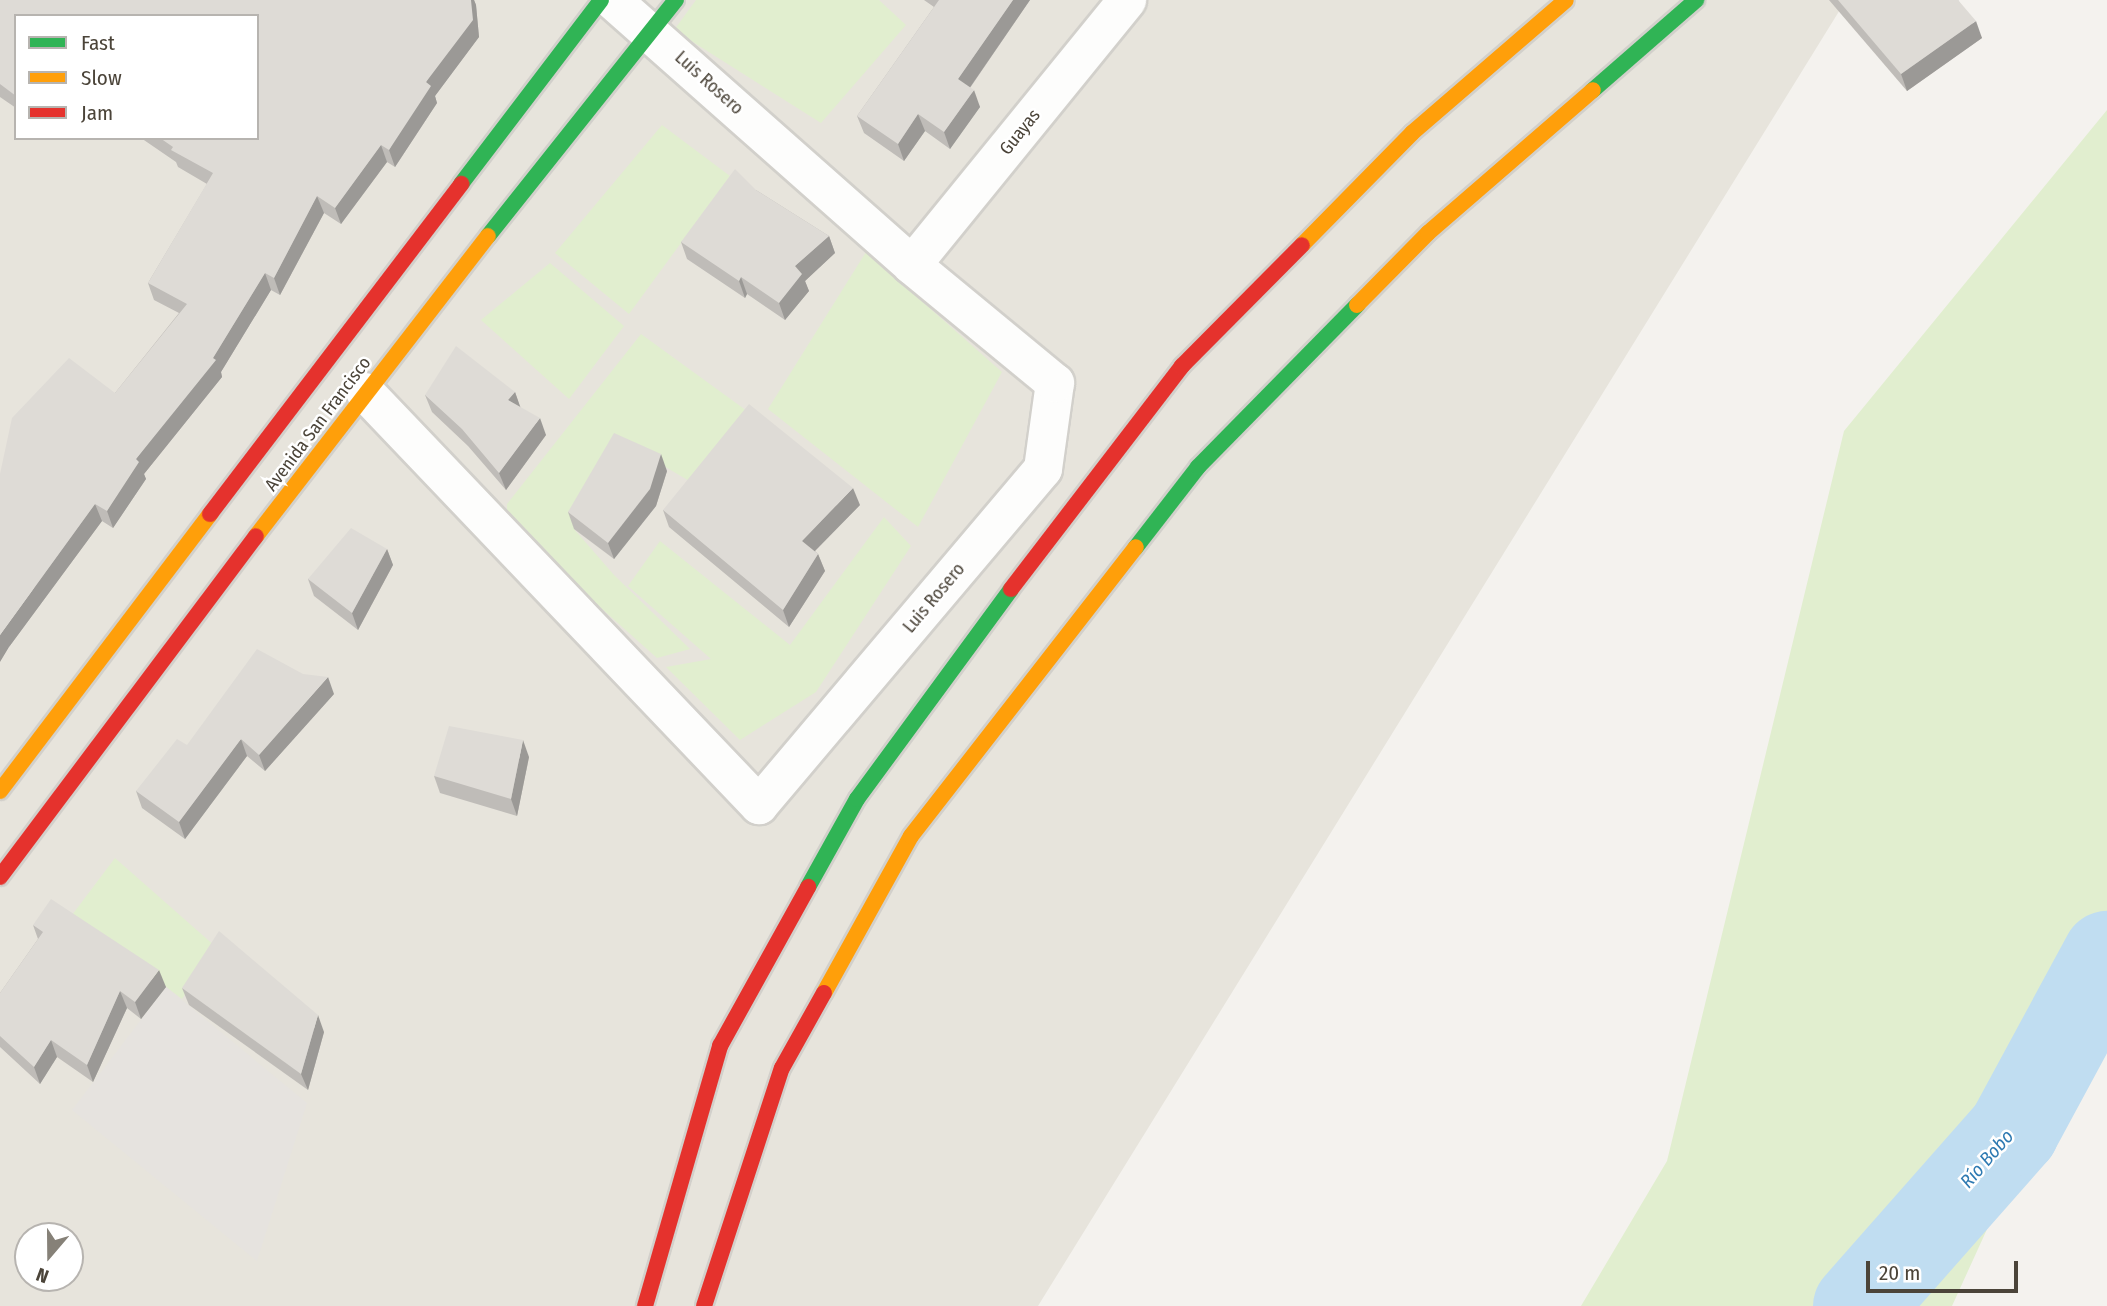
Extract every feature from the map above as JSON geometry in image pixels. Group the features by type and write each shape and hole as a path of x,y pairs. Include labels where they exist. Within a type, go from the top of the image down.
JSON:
{"main road":[{"name":"Avenida San Francisco","path":"0,791 601,0"},
{"name":"Avenida San Francisco","path":"0,877 365,392 676,0"},
{"path":"645,1306 720,1046 858,799 1021,575 1182,366 1412,134 1566,0"},
{"path":"704,1306 782,1068 911,836 1198,467 1428,233 1696,0"}],"street":[{"name":"Luis Rosero","path":"365,392 759,805 1043,468 1055,383 912,265 612,0"},
{"name":"Guayas","path":"912,265 1127,0"}],"shaded area":[{"path":"0,0 1846,0 1038,1306 0,1306"},
{"path":"166,987 307,1103 257,1261 72,1110"}],"green space":[{"path":"696,0 879,0 906,25 821,123 674,30"},
{"path":"2107,110 2107,1000 2072,1043 1952,1306 1581,1306 1667,1161 1844,431"},
{"path":"662,125 730,176 629,314 555,253"},
{"path":"866,252 1002,372 918,527 768,409"},
{"path":"550,263 624,326 569,399 481,320"},
{"path":"641,334 747,411 691,482 623,442 574,529 614,575 690,649 657,658 507,524 507,504"},
{"path":"884,517 911,546 816,692 740,740 666,667 711,659 628,586 660,541 790,645"},
{"path":"115,858 216,947 182,999 72,915"}],"building":[{"path":"0,0 471,0 473,20 426,82 431,86 389,150 381,145 335,208 317,196 274,278 265,273 213,358 216,360 136,459 139,462 107,511 95,504 0,635 0,474 12,418 69,358 115,393 187,304 148,283 213,173 171,150 173,147 163,140 259,140 259,14 14,14 14,94 0,84"},
{"path":"939,0 1013,0 958,79 974,90 944,132 918,114 898,144 857,116"},
{"path":"1838,0 1958,0 1976,21 1901,74"},
{"path":"735,169 756,190 829,236 795,266 802,274 779,303 741,277 739,281 681,242"},
{"path":"456,346 515,392 508,400 540,418 499,473 462,429 425,395"},
{"path":"749,404 853,488 802,541 818,554 783,610 663,510"},
{"path":"614,433 661,454 650,489 608,543 568,512"},
{"path":"351,528 387,549 352,613 308,579"},
{"path":"257,649 303,674 328,677 259,755 241,739 179,822 136,791 177,739 187,745"},
{"path":"449,726 523,740 511,799 434,776"},
{"path":"51,899 159,970 135,1002 120,991 87,1065 51,1040 34,1067 0,1036 0,993 43,932 33,925"},
{"path":"219,931 318,1015 301,1074 182,988"}],"waterway":[{"name":"Río Bobo","path":"1858,1306 2013,1130 2107,956"}],"traffic: fast":[{"path":"461,184 601,0"},
{"path":"488,236 676,0"},
{"path":"1593,90 1696,0"},
{"path":"1136,547 1198,467 1357,305"},
{"path":"808,887 857,799 1011,589"}],"traffic: slow":[{"path":"1302,245 1412,133 1566,0"},
{"path":"1357,305 1428,233 1593,90"},
{"path":"256,536 488,236"},
{"path":"0,791 210,514"},
{"path":"824,993 911,836 1136,547"}],"traffic: jam":[{"path":"210,514 461,184"},
{"path":"1011,589 1182,366 1302,245"},
{"path":"0,877 256,536"},
{"path":"645,1306 720,1046 808,887"},
{"path":"704,1306 782,1068 824,993"}]}
